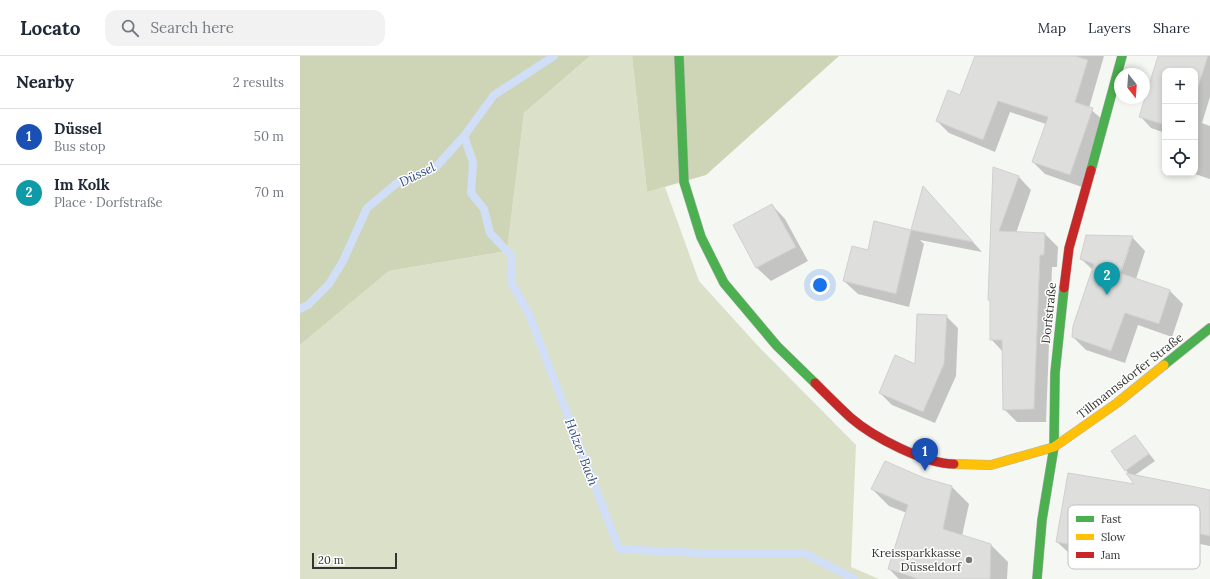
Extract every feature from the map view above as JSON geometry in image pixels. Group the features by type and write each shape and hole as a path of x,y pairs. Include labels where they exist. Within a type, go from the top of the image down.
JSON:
{"main road":[{"name":"Tillmannsdorfer Straße","path":"679,56 684,182 701,237 724,283 777,346 852,419 898,448 944,464 991,465 1054,447 1117,403 1210,328"},
{"name":"Dorfstraße","path":"1037,579 1042,520 1054,447 1055,373 1069,248 1122,56"}],"green space":[{"path":"300,56 590,56 524,113 507,251 389,271 300,345"},
{"path":"590,56 632,56 647,192 665,187 699,281 758,346 856,445 851,567 879,579 300,579 300,345 389,271 507,251 524,113"},
{"path":"632,56 839,56 706,175 647,192"}],"building":[{"path":"975,56 1075,56 1088,60 1075,102 1093,108 1070,175 1032,162 1048,117 998,101 983,140 936,121 948,90 960,95"},
{"path":"1158,56 1208,56 1198,88 1198,68 1162,68 1162,124 1139,117 1143,104 1150,104 1150,82"},
{"path":"993,167 1019,176 999,231 1045,233 1044,255 1040,255 1034,409 1003,410 1002,340 990,340 990,300 988,300"},
{"path":"923,186 973,242 911,230"},
{"path":"772,204 796,247 756,268 733,225"},
{"path":"874,221 911,230 896,294 843,281 852,246 868,250"},
{"path":"1086,235 1133,236 1120,273 1170,290 1159,324 1125,313 1111,351 1072,337 1073,326 1094,264 1080,259"},
{"path":"917,314 947,315 944,364 923,412 879,393 895,355 915,364"},
{"path":"1135,435 1149,454 1125,471 1111,451"},
{"path":"885,461 924,478 952,486 943,529 991,544 990,579 918,579 888,569 908,505 871,489"},
{"path":"1068,473 1134,484 1126,473 1210,490 1210,536 1200,534 1200,505 1068,505 1068,544 1056,542"}],"waterway":[{"name":"Düssel","path":"300,309 308,305 329,284 343,261 367,208 397,183 434,169 464,136 494,95 554,56"},
{"name":"Holzer Bach","path":"464,136 473,162 471,193 484,209 490,233 511,255 512,284 529,314 619,549 718,554 804,553 854,579"}],"traffic: fast":[{"path":"679,56 684,182 701,237 724,283 777,346 815,383"},
{"path":"1091,170 1122,56"},
{"path":"1037,579 1042,520 1054,447 1055,373 1064,288"},
{"path":"1164,365 1210,328"}],"traffic: slow":[{"path":"954,464 991,465 1054,447 1117,403 1164,365"}],"traffic: jam":[{"path":"1064,288 1069,248 1091,170"},
{"path":"815,383 851,418 872,433 914,454 942,463 954,464"}],"place":[{"name":"Im Kolk","path":"1107,295"},
{"name":"Düssel","path":"925,471"},
{"name":"Kreissparkkasse Düsseldorf","path":"969,560"}]}
